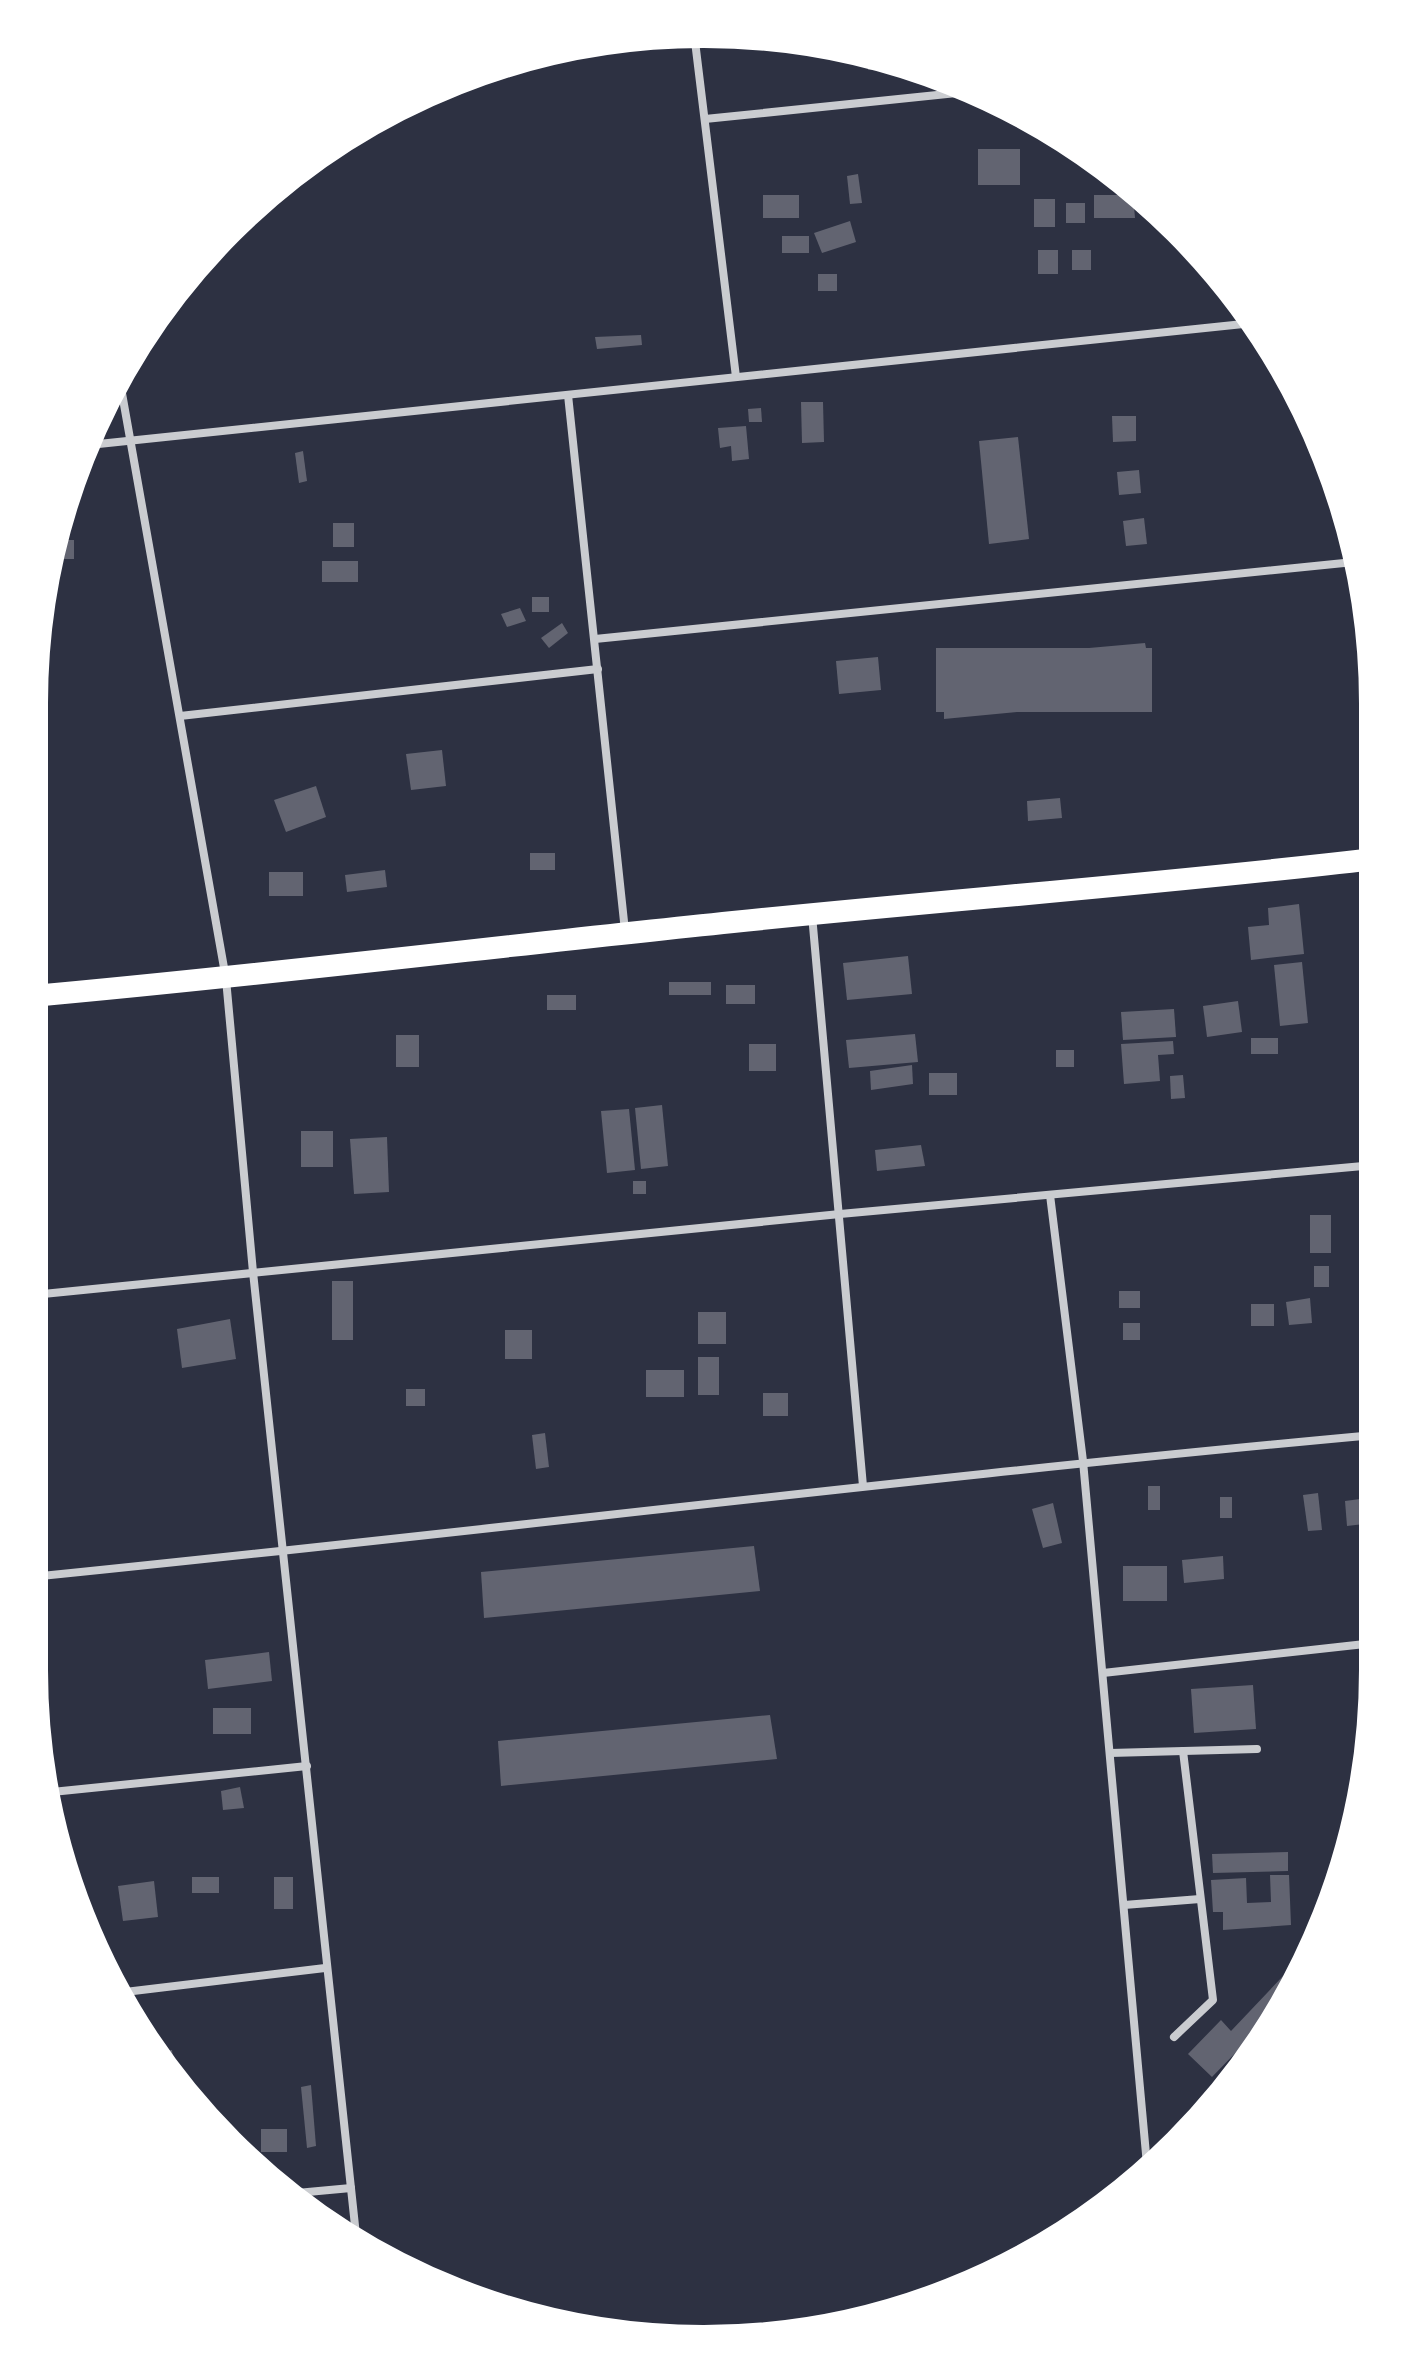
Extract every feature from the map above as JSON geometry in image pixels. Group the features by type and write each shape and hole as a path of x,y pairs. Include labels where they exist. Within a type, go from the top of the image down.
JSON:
{"highway":[{"path":"46,995 226,979 625,933 1361,861"}],"street":[{"path":"696,46 736,377"},
{"path":"705,119 949,94"},
{"path":"100,444 1240,324"},
{"path":"568,395 625,933"},
{"path":"123,396 226,979 325,1968 355,2227"},
{"path":"595,639 1345,563"},
{"path":"180,716 598,669"},
{"path":"812,914 863,1486"},
{"path":"46,1294 840,1214 1361,1166"},
{"path":"1050,1195 1083,1461 1146,2155"},
{"path":"46,1576 283,1552 1083,1461 1361,1436"},
{"path":"1103,1673 1361,1644"},
{"path":"1110,1753 1257,1749"},
{"path":"1174,2037 1213,2000 1183,1751"},
{"path":"58,1791 307,1766"},
{"path":"1124,1905 1200,1899"},
{"path":"130,1991 325,1968"},
{"path":"305,2192 351,2188"}],"building":[{"path":"978,149 1020,149 1020,185 978,185"},
{"path":"858,174 862,203 850,204 847,176"},
{"path":"763,195 799,195 799,218 763,218"},
{"path":"1094,195 1120,195 1134,207 1135,218 1094,218"},
{"path":"1034,199 1055,199 1055,227 1034,227"},
{"path":"1066,203 1085,203 1085,223 1066,223"},
{"path":"850,221 856,242 822,253 814,233"},
{"path":"782,236 809,236 809,253 782,253"},
{"path":"1038,250 1058,250 1058,274 1038,274"},
{"path":"1072,250 1091,250 1091,270 1072,270"},
{"path":"818,274 837,274 837,291 818,291"},
{"path":"641,335 642,345 597,349 595,337"},
{"path":"801,402 823,402 824,442 802,443"},
{"path":"761,408 762,422 749,422 748,409"},
{"path":"1112,416 1136,416 1136,441 1113,442"},
{"path":"746,426 749,459 732,461 731,446 720,448 718,428"},
{"path":"1018,437 1029,539 989,544 979,441"},
{"path":"303,451 307,481 299,483 295,453"},
{"path":"1139,470 1141,493 1119,495 1117,472"},
{"path":"1144,518 1147,544 1126,546 1123,521"},
{"path":"333,523 354,523 354,547 333,547"},
{"path":"66,540 74,540 74,559 62,559"},
{"path":"322,561 358,561 358,582 322,582"},
{"path":"532,597 549,597 549,612 532,612"},
{"path":"520,608 526,621 507,627 501,614"},
{"path":"562,623 568,633 549,648 541,638"},
{"path":"1145,643 1146,648 1152,648 1152,712 1017,712 944,719 944,712 936,712 936,648 1089,648"},
{"path":"878,657 881,690 839,694 836,661"},
{"path":"442,750 446,786 411,790 406,754"},
{"path":"316,786 326,817 286,832 274,800"},
{"path":"1060,798 1062,818 1028,821 1027,801"},
{"path":"530,853 555,853 555,870 530,870"},
{"path":"385,870 387,887 347,892 345,875"},
{"path":"269,872 303,872 303,896 269,896"},
{"path":"1299,904 1304,954 1251,960 1248,927 1269,925 1268,908"},
{"path":"908,956 912,994 847,1000 843,963"},
{"path":"1302,962 1308,1023 1280,1026 1274,965"},
{"path":"669,982 711,982 711,995 669,995"},
{"path":"726,985 755,985 755,1004 726,1004"},
{"path":"547,995 576,995 576,1010 547,1010"},
{"path":"1238,1001 1242,1032 1207,1037 1203,1006"},
{"path":"1174,1009 1176,1037 1123,1040 1121,1012"},
{"path":"915,1034 918,1062 849,1068 846,1040"},
{"path":"396,1035 419,1035 419,1067 396,1067"},
{"path":"1251,1038 1278,1038 1278,1054 1251,1054"},
{"path":"1173,1041 1174,1054 1158,1055 1160,1081 1124,1084 1121,1044"},
{"path":"749,1044 776,1044 776,1071 749,1071"},
{"path":"1056,1050 1074,1050 1074,1067 1056,1067"},
{"path":"912,1065 913,1084 871,1090 870,1071"},
{"path":"929,1073 957,1073 957,1095 929,1095"},
{"path":"1183,1075 1185,1098 1171,1099 1170,1076"},
{"path":"662,1105 668,1166 641,1169 635,1108"},
{"path":"629,1109 635,1170 607,1173 601,1111"},
{"path":"301,1131 333,1131 333,1167 301,1167"},
{"path":"387,1137 389,1192 354,1194 350,1139"},
{"path":"921,1145 925,1166 877,1171 875,1150"},
{"path":"633,1181 646,1181 646,1194 633,1194"},
{"path":"1310,1215 1331,1215 1331,1253 1310,1253"},
{"path":"1314,1266 1329,1266 1329,1287 1314,1287"},
{"path":"332,1281 353,1281 353,1340 332,1340"},
{"path":"1119,1291 1140,1291 1140,1308 1119,1308"},
{"path":"1310,1298 1312,1323 1289,1325 1286,1302"},
{"path":"1251,1304 1274,1304 1274,1326 1251,1326"},
{"path":"698,1312 726,1312 726,1344 698,1344"},
{"path":"230,1319 236,1359 182,1368 177,1329"},
{"path":"1123,1323 1140,1323 1140,1340 1123,1340"},
{"path":"505,1330 532,1330 532,1359 505,1359"},
{"path":"698,1357 719,1357 719,1395 698,1395"},
{"path":"646,1370 684,1370 684,1397 646,1397"},
{"path":"406,1389 425,1389 425,1406 406,1406"},
{"path":"763,1393 788,1393 788,1416 763,1416"},
{"path":"545,1433 549,1467 536,1469 532,1435"},
{"path":"1148,1486 1160,1486 1160,1510 1148,1510"},
{"path":"1318,1493 1322,1530 1308,1531 1303,1495"},
{"path":"1220,1497 1232,1497 1232,1518 1220,1518"},
{"path":"1360,1499 1361,1524 1347,1526 1345,1501"},
{"path":"1053,1503 1062,1543 1043,1548 1032,1509"},
{"path":"754,1546 760,1591 484,1618 481,1572"},
{"path":"1223,1556 1224,1579 1184,1583 1182,1560"},
{"path":"1123,1566 1167,1566 1167,1601 1123,1601"},
{"path":"269,1652 272,1681 208,1689 205,1660"},
{"path":"1253,1685 1256,1729 1194,1733 1191,1689"},
{"path":"213,1708 251,1708 251,1734 213,1734"},
{"path":"770,1715 777,1759 501,1786 498,1741"},
{"path":"240,1787 244,1808 223,1810 221,1791"},
{"path":"1288,1852 1288,1871 1213,1873 1212,1854"},
{"path":"1270,1875 1289,1875 1291,1925 1223,1930 1223,1912 1213,1912 1211,1880 1246,1878 1247,1903 1271,1902"},
{"path":"192,1877 219,1877 219,1893 192,1893"},
{"path":"274,1877 293,1877 293,1909 274,1909"},
{"path":"154,1881 158,1917 123,1921 118,1886"},
{"path":"1283,1976 1250,2035 1212,2077 1188,2054 1221,2020 1231,2031"},
{"path":"311,2085 316,2146 307,2148 301,2087"},
{"path":"261,2129 287,2129 287,2152 261,2152"}]}
